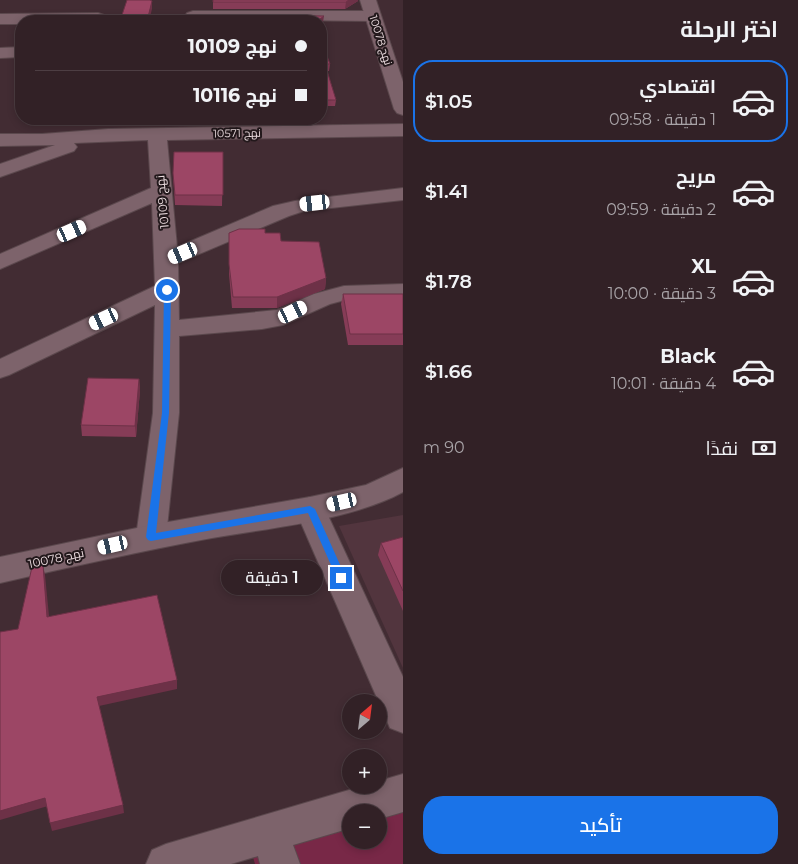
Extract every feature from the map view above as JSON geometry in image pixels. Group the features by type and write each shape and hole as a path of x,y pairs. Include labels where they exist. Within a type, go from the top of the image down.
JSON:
{"street":[{"path":"99,15 102,0"},
{"path":"193,12 371,8"},
{"name":"نهج 10078","path":"371,8 403,109"},
{"path":"0,19 15,19"},
{"path":"0,52 15,52"},
{"path":"71,138 76,125"},
{"name":"نهج 10571","path":"0,140 42,140 108,135 157,135 193,126 403,130"},
{"path":"0,171 80,142 108,135"},
{"name":"نهج 10109","path":"151,537 166,413 167,260 157,135"},
{"path":"0,262 161,191"},
{"path":"167,260 281,211 302,205 403,194"},
{"path":"0,369 167,290"},
{"path":"167,329 262,321 283,317 322,299 344,293 403,291"},
{"name":"نهج 10078","path":"0,570 151,537 310,509 373,495 403,479"},
{"path":"310,509 403,716"},
{"path":"166,864 275,849 403,793"}],"shaded area":[{"path":"403,515 403,668 339,526"},
{"path":"403,783 403,864 255,864 244,826 362,794 387,794 387,787"}],"building":[{"path":"127,0 152,1 148,15 122,15"},
{"path":"213,0 349,0 346,2 213,2"},
{"path":"327,71 336,100 327,100"},
{"path":"174,152 223,152 223,195 175,195"},
{"path":"239,229 265,229 265,233 280,233 281,241 319,242 326,278 277,297 233,297 229,264 229,233"},
{"path":"343,294 403,294 403,334 350,334"},
{"path":"88,378 139,379 135,426 81,425"},
{"path":"403,537 403,591 381,543"},
{"path":"43,565 47,617 157,595 177,680 97,697 123,805 50,823 45,798 0,811 0,632 18,629 32,567"}],"route":[{"path":"167,290 166,413 151,537 310,509 341,578"}]}
